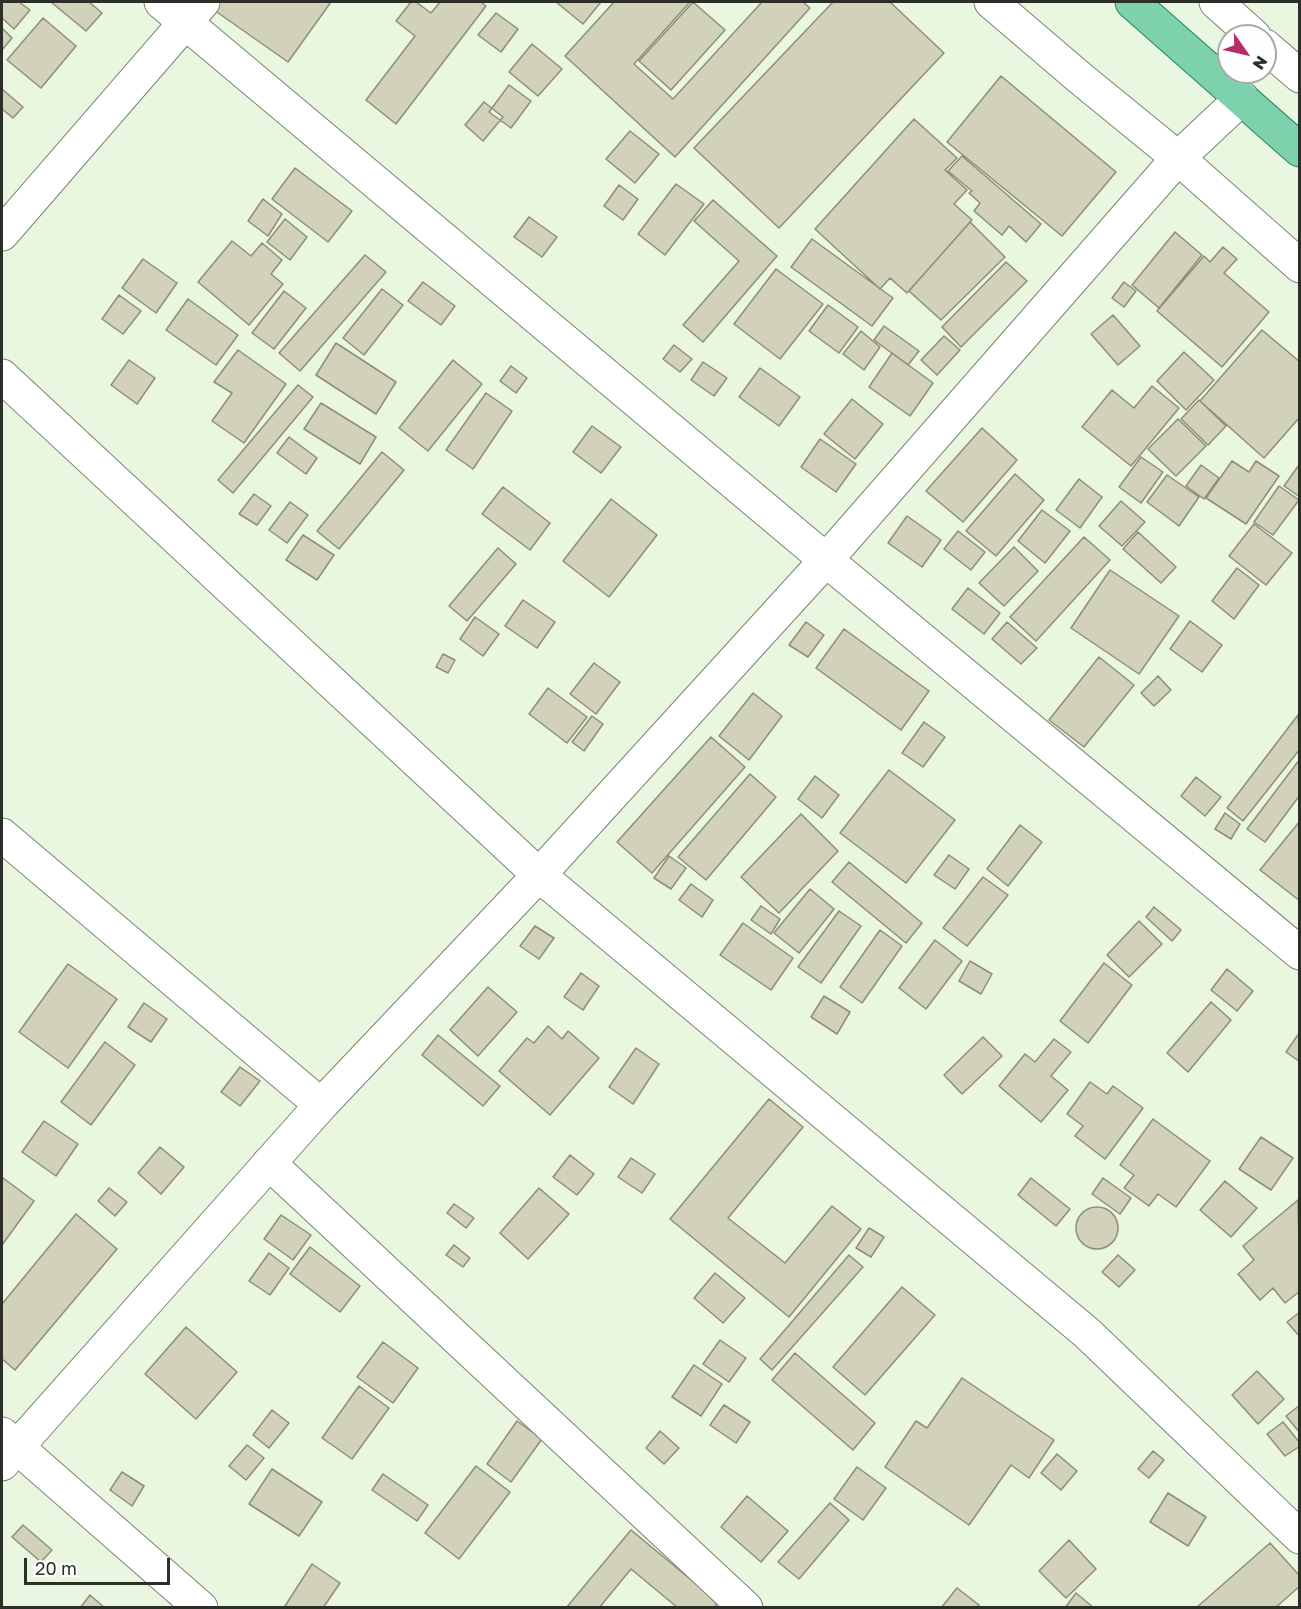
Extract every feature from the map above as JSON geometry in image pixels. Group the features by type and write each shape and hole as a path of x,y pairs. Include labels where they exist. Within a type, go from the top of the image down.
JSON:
{"main road":[{"path":"1131,2 1299,150"}],"street":[{"path":"161,2 195,12 826,560 1299,953"},
{"path":"991,2 1178,158 1299,266"},
{"path":"1216,2 1241,24"},
{"path":"2,234 195,12"},
{"path":"1277,57 1299,76"},
{"path":"201,1608 7,1448 321,1105 539,875 826,560 1178,158 1242,98"},
{"path":"2,376 539,875 1087,1333 1299,1538"},
{"path":"2,835 321,1105"},
{"path":"269,1163 746,1608"}],"building":[{"path":"2,2 19,2 30,10 14,29 2,18"},
{"path":"51,2 89,2 102,13 86,31"},
{"path":"220,2 331,2 288,62 214,10"},
{"path":"411,2 416,2 431,13 440,2 481,2 486,6 396,124 366,100 415,36 396,21"},
{"path":"556,2 601,2 583,24"},
{"path":"614,2 690,2 634,64 673,99 762,2 803,2 810,8 675,157 565,56"},
{"path":"693,2 725,30 671,90 639,61"},
{"path":"833,2 890,2 944,53 779,228 694,148"},
{"path":"496,13 518,29 501,52 478,35"},
{"path":"43,18 76,46 41,88 7,60"},
{"path":"2,28 12,38 2,50"},
{"path":"532,44 562,69 538,96 509,72"},
{"path":"1001,76 1116,172 1062,236 947,142"},
{"path":"509,85 531,101 511,128 489,112"},
{"path":"2,89 23,107 13,118 2,109"},
{"path":"484,102 503,117 483,141 465,125"},
{"path":"914,119 957,158 945,170 967,190 954,204 972,220 907,293 890,278 880,289 815,229"},
{"path":"630,131 659,154 635,183 606,159"},
{"path":"962,156 1041,224 1026,242 1009,226 1002,235 974,211 980,203 969,193 972,191 948,171"},
{"path":"295,168 352,211 328,242 272,199"},
{"path":"676,184 704,204 665,255 638,234"},
{"path":"619,185 638,199 623,220 604,206"},
{"path":"263,199 282,214 268,236 248,221"},
{"path":"713,200 777,256 703,342 683,325 739,261 694,221"},
{"path":"529,217 557,237 542,257 514,237"},
{"path":"285,219 307,237 290,260 267,242"},
{"path":"970,222 1005,257 941,320 909,291"},
{"path":"1175,232 1202,255 1159,308 1132,285"},
{"path":"812,239 893,298 872,326 791,267"},
{"path":"232,241 251,256 262,243 282,260 271,274 283,284 249,325 198,282"},
{"path":"1223,247 1237,259 1224,273 1269,312 1222,367 1157,311 1204,256 1210,262"},
{"path":"365,255 386,272 300,371 279,353"},
{"path":"143,259 177,283 156,313 122,288"},
{"path":"1006,262 1027,281 961,347 942,327"},
{"path":"776,269 823,304 780,359 734,324"},
{"path":"423,282 455,306 441,325 408,301"},
{"path":"1124,282 1136,291 1124,307 1112,298"},
{"path":"382,289 403,305 364,355 343,338"},
{"path":"284,291 306,308 274,349 252,333"},
{"path":"119,295 141,311 123,334 102,319"},
{"path":"188,299 238,335 216,365 166,330"},
{"path":"828,305 858,327 839,353 809,331"},
{"path":"1113,315 1140,346 1118,365 1091,334"},
{"path":"884,326 919,351 908,365 874,340"},
{"path":"1262,330 1300,362 1300,417 1264,458 1200,401"},
{"path":"861,331 880,347 864,370 843,354"},
{"path":"944,336 960,350 937,375 921,360"},
{"path":"336,343 396,382 376,414 316,375"},
{"path":"674,345 692,359 680,372 663,359"},
{"path":"238,350 286,384 244,443 212,421 232,393 214,382"},
{"path":"1184,352 1214,380 1186,410 1157,381"},
{"path":"892,353 933,383 910,416 869,387"},
{"path":"129,360 155,378 137,404 111,385"},
{"path":"453,360 482,384 428,451 399,428"},
{"path":"703,362 727,378 714,396 691,380"},
{"path":"511,366 527,378 516,393 500,381"},
{"path":"760,368 800,397 779,426 739,397"},
{"path":"298,385 313,397 233,493 218,480"},
{"path":"1152,386 1179,408 1131,466 1082,427 1112,390 1134,408"},
{"path":"486,393 512,411 473,469 446,450"},
{"path":"852,399 883,424 855,459 824,434"},
{"path":"1199,400 1226,426 1208,445 1181,419"},
{"path":"321,403 376,437 360,464 304,429"},
{"path":"1178,419 1206,446 1176,476 1148,449"},
{"path":"592,426 621,447 601,473 573,452"},
{"path":"982,428 1017,460 963,522 926,491"},
{"path":"289,437 317,458 306,474 277,453"},
{"path":"820,439 856,464 836,492 801,467"},
{"path":"382,452 404,470 339,549 317,531"},
{"path":"1141,457 1163,472 1141,503 1119,487"},
{"path":"1232,461 1249,472 1256,461 1279,476 1246,524 1206,498"},
{"path":"1201,465 1219,478 1204,499 1186,486"},
{"path":"1300,465 1300,497 1284,486"},
{"path":"1015,474 1044,500 996,556 966,531"},
{"path":"1167,475 1199,497 1179,526 1147,502"},
{"path":"1079,479 1102,497 1080,528 1056,510"},
{"path":"1279,486 1299,500 1273,535 1254,522"},
{"path":"503,487 550,523 530,550 482,514"},
{"path":"254,494 271,506 257,525 239,514"},
{"path":"611,499 657,535 609,597 563,561"},
{"path":"1121,501 1145,522 1122,546 1099,526"},
{"path":"290,502 308,515 287,543 269,530"},
{"path":"1042,510 1070,531 1045,563 1018,541"},
{"path":"907,516 941,540 922,567 888,543"},
{"path":"1254,524 1292,553 1266,585 1229,556"},
{"path":"958,531 985,552 971,570 944,549"},
{"path":"1138,532 1176,567 1161,583 1123,549"},
{"path":"303,535 334,555 317,580 286,560"},
{"path":"1084,537 1110,560 1036,641 1010,617"},
{"path":"1014,547 1038,571 1004,606 979,583"},
{"path":"498,548 516,564 467,621 449,606"},
{"path":"1237,568 1259,585 1234,619 1212,601"},
{"path":"1110,570 1179,616 1139,674 1071,628"},
{"path":"968,588 1000,613 984,634 952,609"},
{"path":"523,600 555,622 537,648 505,626"},
{"path":"475,617 499,634 483,656 460,639"},
{"path":"1190,621 1222,645 1202,672 1170,649"},
{"path":"806,622 824,635 808,657 789,645"},
{"path":"1007,622 1037,648 1021,664 992,639"},
{"path":"844,629 929,691 901,730 816,668"},
{"path":"443,654 455,660 448,673 436,667"},
{"path":"1099,657 1134,685 1084,747 1049,720"},
{"path":"594,663 620,682 596,714 570,694"},
{"path":"1158,676 1171,690 1154,706 1141,693"},
{"path":"548,688 587,717 567,743 529,714"},
{"path":"753,693 782,716 749,760 719,736"},
{"path":"1298,715 1300,749 1243,821 1227,808"},
{"path":"592,716 603,724 584,751 572,742"},
{"path":"924,722 945,737 923,767 902,753"},
{"path":"711,737 745,767 652,873 617,842"},
{"path":"1300,759 1300,795 1265,842 1247,829"},
{"path":"889,770 955,820 906,883 840,833"},
{"path":"750,774 776,797 706,880 678,857"},
{"path":"815,776 839,795 822,818 798,799"},
{"path":"1196,777 1221,797 1205,816 1181,796"},
{"path":"1225,813 1240,824 1231,839 1215,829"},
{"path":"801,814 838,851 779,913 741,877"},
{"path":"1300,821 1300,901 1260,870"},
{"path":"1020,825 1042,842 1008,886 987,869"},
{"path":"949,855 969,869 955,889 934,875"},
{"path":"669,856 686,868 671,889 654,878"},
{"path":"849,862 922,923 906,943 832,882"},
{"path":"983,877 1008,895 967,946 943,928"},
{"path":"691,884 713,900 702,917 679,900"},
{"path":"810,889 834,909 799,953 774,933"},
{"path":"761,906 780,919 771,934 751,920"},
{"path":"1154,907 1181,930 1172,941 1146,917"},
{"path":"839,911 861,926 821,983 798,967"},
{"path":"1139,921 1162,944 1129,977 1107,955"},
{"path":"743,923 793,958 771,990 720,955"},
{"path":"535,926 554,938 539,959 520,946"},
{"path":"880,930 902,946 862,1003 840,987"},
{"path":"935,940 962,961 926,1009 899,988"},
{"path":"970,961 992,974 981,994 959,981"},
{"path":"1104,963 1132,985 1088,1043 1060,1021"},
{"path":"68,964 117,999 68,1068 19,1032"},
{"path":"1227,969 1253,991 1237,1011 1211,990"},
{"path":"581,973 599,986 583,1010 564,997"},
{"path":"488,987 517,1012 478,1056 450,1030"},
{"path":"824,996 850,1012 837,1034 811,1017"},
{"path":"1211,1002 1231,1020 1188,1072 1167,1053"},
{"path":"144,1003 167,1019 151,1042 128,1027"},
{"path":"548,1026 562,1039 568,1031 599,1058 550,1115 499,1071 527,1038 534,1043"},
{"path":"1300,1032 1300,1062 1286,1052"},
{"path":"438,1035 500,1086 483,1106 422,1055"},
{"path":"983,1037 1002,1056 962,1094 944,1075"},
{"path":"1054,1039 1071,1052 1051,1076 1068,1090 1041,1122 999,1086 1025,1054 1035,1062"},
{"path":"105,1042 135,1065 91,1125 61,1102"},
{"path":"636,1048 659,1064 633,1104 609,1087"},
{"path":"240,1067 260,1081 240,1106 221,1092"},
{"path":"1090,1082 1107,1094 1113,1086 1143,1108 1105,1159 1075,1136 1083,1126 1067,1114"},
{"path":"769,1099 803,1127 728,1218 785,1263 832,1206 861,1229 789,1317 670,1219"},
{"path":"1153,1119 1210,1161 1176,1207 1158,1194 1149,1206 1124,1188 1134,1175 1120,1165"},
{"path":"44,1121 78,1144 56,1176 22,1152"},
{"path":"1261,1137 1293,1158 1271,1190 1239,1169"},
{"path":"160,1147 184,1167 161,1194 138,1173"},
{"path":"570,1155 594,1174 577,1195 553,1177"},
{"path":"631,1158 655,1174 642,1193 618,1177"},
{"path":"3,1178 34,1201 2,1245 2,1180"},
{"path":"1031,1178 1070,1209 1056,1226 1018,1195"},
{"path":"1103,1178 1131,1198 1120,1214 1092,1194"},
{"path":"1225,1181 1257,1208 1231,1237 1200,1210"},
{"path":"109,1188 127,1202 115,1216 98,1201"},
{"path":"539,1188 569,1214 528,1259 500,1233"},
{"path":"1298,1200 1300,1291 1285,1303 1273,1288 1260,1300 1238,1274 1254,1260 1243,1246"},
{"path":"454,1204 474,1218 466,1228 447,1213"},
{"path":"1097,1207 1105,1208 1112,1213 1117,1220 1117,1236 1112,1243 1105,1248 1097,1249 1089,1248 1082,1243 1077,1236 1076,1228 1077,1220 1082,1213 1089,1208"},
{"path":"76,1214 117,1249 15,1370 2,1359 2,1304"},
{"path":"281,1215 311,1235 293,1260 264,1239"},
{"path":"869,1228 884,1237 871,1257 856,1248"},
{"path":"454,1245 470,1258 463,1267 446,1255"},
{"path":"310,1247 360,1286 340,1312 290,1274"},
{"path":"269,1253 289,1268 270,1295 249,1281"},
{"path":"849,1255 863,1267 772,1370 760,1359"},
{"path":"1118,1255 1135,1270 1119,1287 1102,1272"},
{"path":"715,1273 745,1298 723,1323 694,1298"},
{"path":"902,1287 935,1315 865,1395 833,1367"},
{"path":"1300,1312 1300,1337 1287,1322"},
{"path":"186,1327 237,1372 196,1419 145,1374"},
{"path":"720,1340 746,1358 729,1382 703,1364"},
{"path":"383,1342 418,1368 393,1403 357,1377"},
{"path":"795,1353 875,1423 853,1450 772,1380"},
{"path":"694,1365 722,1384 701,1416 672,1397"},
{"path":"1257,1371 1284,1399 1258,1424 1232,1395"},
{"path":"962,1378 1054,1440 1029,1478 1011,1465 969,1525 885,1467 916,1421 927,1428"},
{"path":"359,1386 389,1408 352,1459 322,1438"},
{"path":"724,1405 750,1422 736,1443 710,1425"},
{"path":"1300,1405 1300,1433 1286,1416"},
{"path":"272,1410 289,1423 269,1448 253,1435"},
{"path":"517,1421 542,1439 511,1482 487,1464"},
{"path":"1283,1422 1300,1443 1300,1446 1285,1456 1267,1434"},
{"path":"660,1431 679,1448 664,1464 646,1448"},
{"path":"247,1445 264,1458 246,1480 229,1466"},
{"path":"1153,1451 1164,1460 1149,1478 1138,1469"},
{"path":"1057,1454 1077,1471 1061,1490 1041,1473"},
{"path":"476,1466 510,1492 459,1559 425,1533"},
{"path":"857,1467 886,1488 863,1520 834,1499"},
{"path":"272,1469 322,1502 299,1536 249,1504"},
{"path":"122,1472 144,1486 132,1506 110,1490"},
{"path":"383,1474 428,1505 417,1521 372,1490"},
{"path":"1168,1493 1206,1517 1188,1546 1150,1522"},
{"path":"747,1496 788,1531 761,1562 721,1527"},
{"path":"830,1503 849,1520 799,1579 778,1562"},
{"path":"23,1525 52,1550 41,1562 12,1537"},
{"path":"631,1530 718,1602 714,1608 678,1608 631,1569 599,1608 566,1608"},
{"path":"1069,1540 1096,1569 1066,1598 1039,1571"},
{"path":"1270,1543 1300,1576 1300,1586 1275,1608 1196,1608"},
{"path":"312,1564 340,1583 323,1608 288,1608 285,1606"},
{"path":"957,1588 979,1605 977,1608 941,1608"},
{"path":"1076,1593 1094,1608 1065,1608"},
{"path":"90,1595 105,1608 80,1608"}]}
